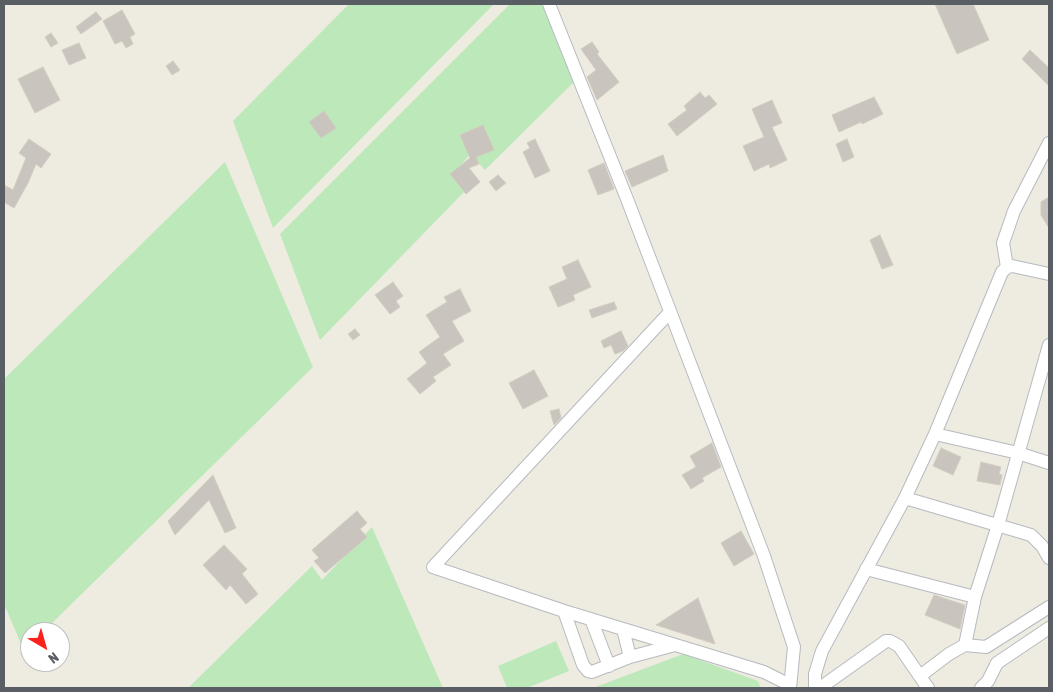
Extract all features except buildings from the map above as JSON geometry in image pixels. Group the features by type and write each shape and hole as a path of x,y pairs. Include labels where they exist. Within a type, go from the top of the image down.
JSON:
{"street":[{"path":"549,4 670,312 764,556 792,635 794,658 790,687 764,672 564,611 433,566 670,312"},
{"path":"815,688 815,674 822,651 905,498 935,434 998,280 1007,267 1003,242 1014,211 1049,143"},
{"path":"1007,267 1019,267 1049,274"},
{"path":"965,645 975,597 998,525 1049,345"},
{"path":"935,434 1018,453 1049,463"},
{"path":"905,498 1031,535 1042,546 1049,558"},
{"path":"866,569 975,597"},
{"path":"986,647 1049,607"},
{"path":"564,611 583,666 592,672 630,657 675,646"},
{"path":"591,619 609,666"},
{"path":"981,688 988,681 997,663 1049,628"},
{"path":"623,629 630,657"},
{"path":"820,688 886,641 894,642 899,646 925,685 949,654 965,645 986,647 997,663"}],"green space":[{"path":"349,4 494,4 273,228 233,121"},
{"path":"510,4 542,4 574,82 485,170 470,154 454,174 464,192 320,340 280,234"},
{"path":"225,162 313,367 53,622 20,622 20,642 4,604 4,379"},
{"path":"372,527 443,688 188,688 312,566 322,580"},
{"path":"556,641 569,671 527,688 507,688 498,666"},
{"path":"683,654 758,681 761,688 593,688"}]}
